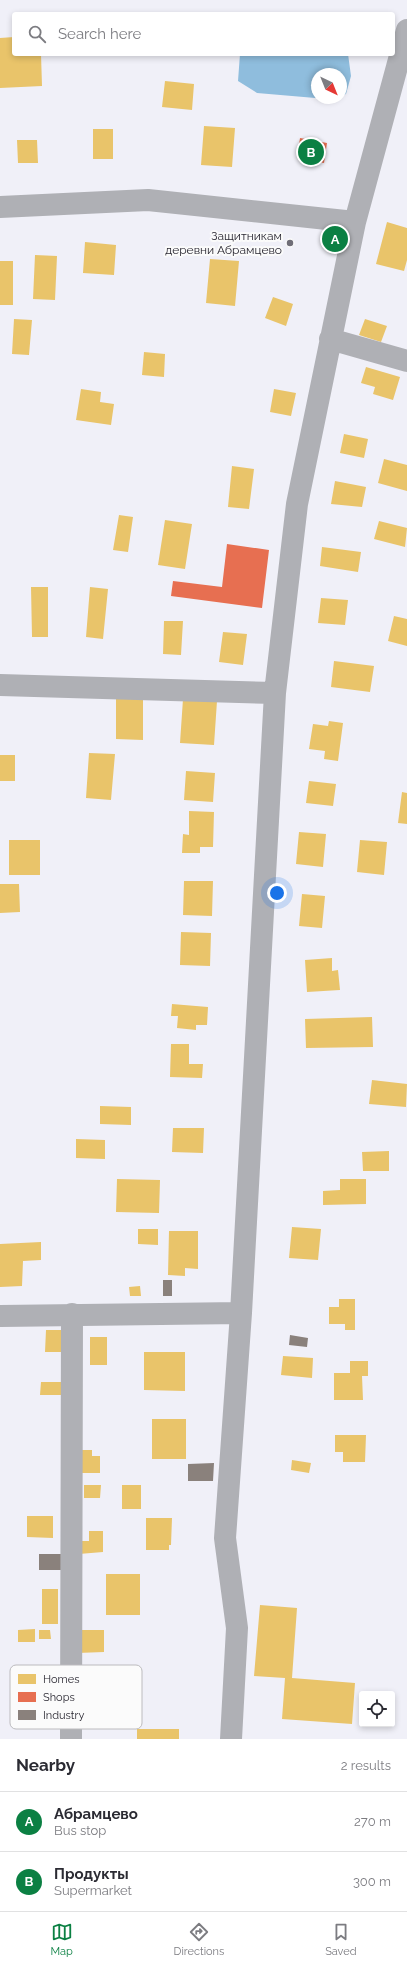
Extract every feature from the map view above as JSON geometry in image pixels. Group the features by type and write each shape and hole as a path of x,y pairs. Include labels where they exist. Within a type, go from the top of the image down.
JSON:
{"street":[{"path":"231,1739 237,1628 225,1538 241,1313 275,693 297,504 355,222 407,30"},
{"path":"0,207 148,200 355,222"},
{"path":"330,339 407,361"},
{"path":"0,685 275,693"},
{"path":"0,1316 241,1313"},
{"path":"71,1665 72,1314"},
{"path":"71,1729 71,1739"}],"water":[{"path":"240,56 348,56 351,76 347,90 347,68 311,68 311,98 257,93 238,81"}],"building: Homes":[{"path":"12,37 12,56 41,56 42,86 0,88 0,38"},
{"path":"165,81 194,84 192,110 162,107"},
{"path":"204,126 235,128 232,167 201,165"},
{"path":"93,129 113,129 113,159 93,159"},
{"path":"17,140 37,140 38,163 18,163"},
{"path":"387,222 407,228 407,260 404,271 376,264"},
{"path":"85,242 116,245 114,275 83,273"},
{"path":"35,255 57,256 55,300 33,299"},
{"path":"210,259 239,261 235,306 206,303"},
{"path":"0,261 13,261 13,305 0,305"},
{"path":"273,297 293,304 286,326 265,318"},
{"path":"14,319 32,320 29,355 12,354"},
{"path":"365,319 387,326 381,342 359,335"},
{"path":"144,352 165,354 164,377 142,375"},
{"path":"366,367 400,377 393,400 373,394 375,387 361,383"},
{"path":"81,389 101,392 100,402 114,404 111,425 76,420"},
{"path":"274,389 296,393 291,416 270,412"},
{"path":"344,434 368,439 364,458 340,453"},
{"path":"384,459 407,465 407,491 378,483"},
{"path":"232,466 254,469 249,509 228,507"},
{"path":"335,481 366,487 362,507 331,504"},
{"path":"119,515 133,517 128,552 113,550"},
{"path":"165,520 192,524 185,569 158,565"},
{"path":"379,521 407,528 405,547 374,539"},
{"path":"322,547 361,552 358,572 320,566"},
{"path":"31,587 48,587 48,637 32,637"},
{"path":"90,587 108,589 103,639 86,637"},
{"path":"321,598 348,600 345,625 318,623"},
{"path":"394,616 407,619 407,646 388,641"},
{"path":"164,621 183,621 181,655 163,654"},
{"path":"223,632 247,634 243,665 219,662"},
{"path":"334,661 374,666 370,692 331,687"},
{"path":"116,697 143,697 143,740 116,739"},
{"path":"183,699 217,701 214,745 180,743"},
{"path":"329,721 343,723 338,761 324,759 325,751 309,749 313,724 328,726"},
{"path":"89,753 115,754 111,800 86,798"},
{"path":"0,755 15,755 15,781 0,781"},
{"path":"186,771 215,773 213,802 184,800"},
{"path":"309,781 336,784 333,806 306,803"},
{"path":"402,792 407,793 407,824 398,823"},
{"path":"189,811 214,812 213,847 200,847 200,853 182,853 183,834 189,835"},
{"path":"299,832 326,834 323,867 296,864"},
{"path":"9,840 40,840 40,875 9,875"},
{"path":"360,840 387,842 384,875 357,872"},
{"path":"184,881 213,881 212,916 183,915"},
{"path":"0,884 19,884 20,912 0,913"},
{"path":"302,894 325,896 322,928 299,926"},
{"path":"181,932 211,933 210,966 180,965"},
{"path":"332,958 332,971 338,970 340,990 307,992 305,960"},
{"path":"172,1004 208,1007 207,1025 196,1025 196,1030 177,1028 178,1016 171,1016"},
{"path":"372,1017 373,1047 306,1048 305,1019"},
{"path":"171,1044 189,1044 189,1064 203,1064 202,1078 170,1077"},
{"path":"372,1080 407,1084 406,1107 369,1104"},
{"path":"100,1106 131,1107 131,1125 100,1124"},
{"path":"173,1128 204,1128 203,1153 172,1152"},
{"path":"76,1139 105,1140 105,1159 76,1158"},
{"path":"389,1151 389,1171 363,1171 362,1152"},
{"path":"117,1179 160,1180 159,1213 116,1212"},
{"path":"340,1179 366,1179 366,1204 323,1205 323,1191 340,1190"},
{"path":"292,1227 321,1229 318,1260 289,1258"},
{"path":"138,1229 158,1229 158,1245 138,1244"},
{"path":"169,1231 198,1231 198,1269 185,1268 185,1276 168,1275"},
{"path":"41,1242 41,1260 23,1261 22,1286 0,1287 0,1244"},
{"path":"140,1286 141,1296 130,1296 129,1287"},
{"path":"339,1299 355,1299 355,1330 345,1330 345,1324 329,1324 329,1307 339,1307"},
{"path":"46,1330 61,1330 61,1352 45,1352"},
{"path":"90,1337 107,1337 107,1365 90,1365"},
{"path":"144,1352 185,1352 185,1391 144,1390"},
{"path":"283,1356 313,1358 312,1378 281,1375"},
{"path":"350,1361 368,1361 368,1376 362,1376 363,1400 334,1400 334,1373 350,1373"},
{"path":"41,1382 62,1382 61,1395 40,1395"},
{"path":"152,1419 186,1419 186,1459 152,1459"},
{"path":"335,1435 366,1435 365,1462 343,1462 343,1452 335,1452"},
{"path":"82,1450 92,1450 92,1456 100,1456 100,1473 82,1473"},
{"path":"292,1460 311,1463 309,1473 291,1470"},
{"path":"84,1485 101,1485 100,1498 84,1498"},
{"path":"122,1485 141,1485 141,1509 122,1509"},
{"path":"27,1516 53,1516 53,1538 27,1537"},
{"path":"146,1518 172,1518 171,1545 169,1545 169,1550 146,1550"},
{"path":"89,1531 103,1531 103,1552 79,1554 79,1541 89,1541"},
{"path":"106,1574 140,1574 140,1615 106,1615"},
{"path":"42,1589 58,1589 58,1624 42,1624"},
{"path":"260,1605 297,1608 292,1678 355,1683 352,1724 282,1719 285,1678 254,1676"},
{"path":"35,1629 35,1642 18,1642 18,1630"},
{"path":"39,1630 50,1630 51,1639 39,1639"},
{"path":"77,1630 104,1630 104,1652 77,1653"},
{"path":"137,1729 179,1729 179,1739 137,1739"}],"building: Shops":[{"path":"300,138 327,143 324,163 297,158"},
{"path":"227,544 269,550 262,608 171,596 173,581 222,587"}],"building: Industry":[{"path":"163,1280 172,1280 172,1296 163,1296"},
{"path":"290,1335 308,1338 307,1347 289,1345"},
{"path":"214,1463 213,1481 188,1481 188,1464"},
{"path":"39,1554 61,1554 62,1570 39,1570"}],"place":[{"name":"Продукты","path":"311,152"},
{"name":"Абрамцево","path":"335,239"},
{"name":"Защитникам деревни Абрамцево","path":"290,243"}]}
